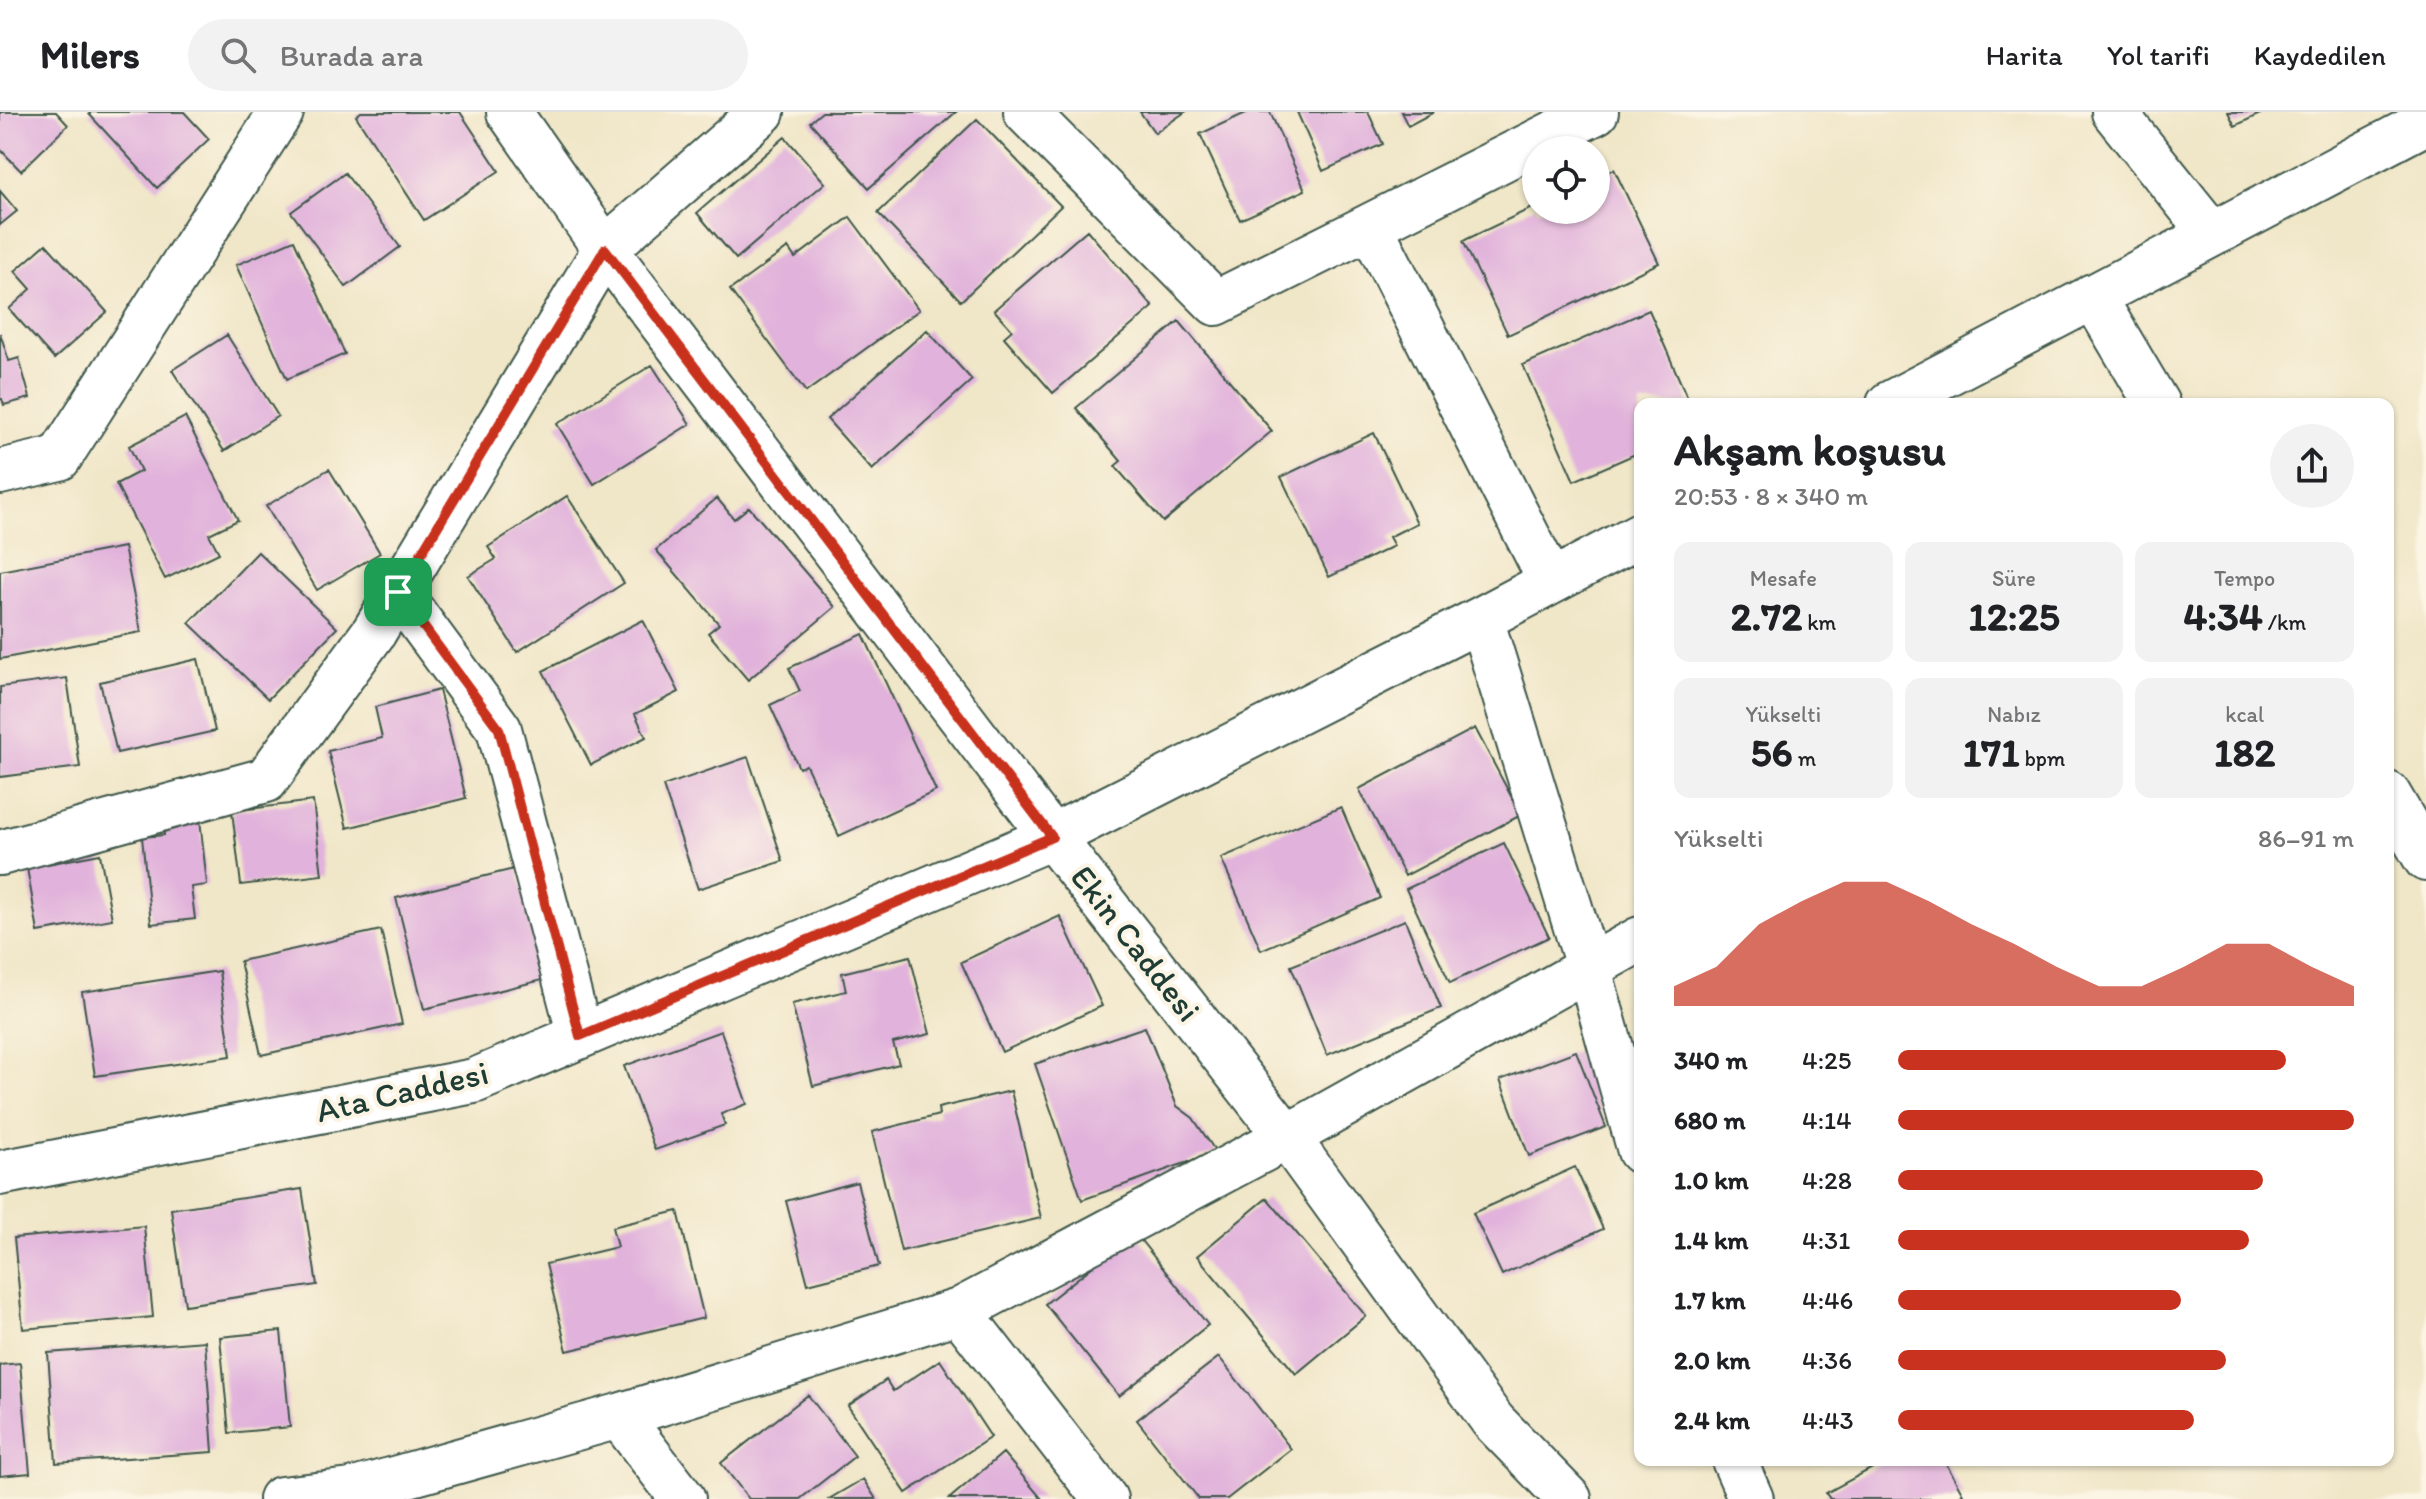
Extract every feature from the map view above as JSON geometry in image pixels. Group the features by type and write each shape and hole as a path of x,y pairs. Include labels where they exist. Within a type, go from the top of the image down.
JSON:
{"street":[{"path":"0,472 59,458 281,112"},
{"name":"Ekin Caddesi","path":"509,112 605,249 1052,837 1287,1137 1493,1421 1569,1499"},
{"path":"0,853 266,780 374,632 605,249 762,112"},
{"path":"1026,112 1216,303 1596,112"},
{"path":"2114,112 2212,234"},
{"path":"1900,398 2426,122"},
{"path":"1370,226 1551,582"},
{"path":"2093,296 2153,398"},
{"name":"Ata Caddesi","path":"0,1173 474,1081 1052,837 1634,538"},
{"path":"398,592 499,729 580,1036"},
{"path":"1481,619 1588,966 1634,1130"},
{"path":"2394,804 2426,859"},
{"path":"281,1499 351,1491 619,1416 959,1311 1287,1137 1634,942"},
{"path":"959,1311 1105,1499"},
{"path":"619,1416 683,1499"},
{"path":"1737,1466 1751,1499"}],"building":[{"path":"0,112 56,112 68,125 21,171 0,149"},
{"path":"184,112 209,139 157,188 89,114"},
{"path":"361,112 460,112 499,171 424,220 356,116"},
{"path":"822,112 956,112 869,188 810,122"},
{"path":"1140,112 1185,112 1155,133"},
{"path":"1248,112 1270,112 1305,190 1240,220 1200,134"},
{"path":"1297,112 1368,112 1383,144 1323,171"},
{"path":"1401,112 1434,112 1408,126"},
{"path":"2228,112 2264,112 2235,126"},
{"path":"977,119 1061,206 961,301 878,213"},
{"path":"785,137 825,183 736,259 697,213"},
{"path":"1614,169 1659,263 1508,335 1463,241 1522,213 1522,224 1610,224 1610,171"},
{"path":"345,173 400,247 346,287 291,212"},
{"path":"0,191 17,211 0,225"},
{"path":"850,217 919,310 806,392 730,290 788,248 795,258"},
{"path":"1087,230 1153,307 1053,393 1004,337 1012,330 994,310"},
{"path":"294,240 345,354 287,379 236,265"},
{"path":"46,244 107,312 54,359 9,309 31,289 15,271"},
{"path":"1649,310 1687,398 1634,398 1634,455 1574,481 1523,365"},
{"path":"1179,321 1272,431 1163,522 1115,466 1121,461 1076,408"},
{"path":"927,330 972,380 872,470 827,419"},
{"path":"0,333 9,361 19,358 30,398 4,405 0,399"},
{"path":"227,335 278,416 224,451 172,370"},
{"path":"652,365 690,424 594,484 557,424"},
{"path":"185,417 238,520 209,534 219,553 165,579 116,484 141,471 129,446"},
{"path":"1374,433 1417,523 1389,537 1394,546 1329,577 1281,477"},
{"path":"329,469 380,553 317,590 266,506"},
{"path":"567,496 624,583 517,652 468,576 496,559 488,547"},
{"path":"717,498 734,519 749,507 835,607 748,680 708,633 719,624 656,550"},
{"path":"124,547 141,632 0,659 0,571"},
{"path":"258,552 337,628 268,699 189,623"},
{"path":"643,620 679,692 635,714 646,737 591,765 543,671"},
{"path":"863,634 936,791 839,836 806,765 799,768 770,705 800,691 789,668"},
{"path":"198,659 215,731 117,753 100,682"},
{"path":"67,678 80,767 0,777 0,687"},
{"path":"439,690 466,798 347,828 328,751 382,738 375,707"},
{"path":"1475,728 1521,815 1405,876 1359,789"},
{"path":"748,757 783,861 698,889 663,786"},
{"path":"313,801 322,875 241,885 232,811"},
{"path":"1341,807 1380,898 1261,950 1221,858"},
{"path":"200,819 207,885 191,887 195,919 151,924 142,837 164,835 163,822"},
{"path":"1504,843 1549,937 1450,983 1406,889"},
{"path":"100,854 112,919 38,932 27,868"},
{"path":"518,868 546,979 424,1009 396,898"},
{"path":"1060,916 1102,1006 1002,1052 961,962"},
{"path":"1405,920 1441,1008 1327,1055 1291,966"},
{"path":"381,930 402,1024 261,1055 240,961"},
{"path":"910,956 930,1034 893,1043 899,1064 813,1086 792,1004 846,991 842,973"},
{"path":"219,971 231,1056 95,1076 82,992"},
{"path":"1145,1027 1177,1106 1193,1118 1216,1152 1082,1200 1035,1064"},
{"path":"721,1031 747,1104 721,1114 725,1125 655,1150 624,1066"},
{"path":"1576,1051 1606,1127 1529,1156 1500,1080"},
{"path":"1011,1091 1041,1218 901,1251 872,1132 939,1115 938,1108"},
{"path":"1575,1167 1603,1229 1502,1275 1473,1213"},
{"path":"857,1182 879,1266 808,1284 786,1201"},
{"path":"302,1189 317,1285 185,1305 171,1209"},
{"path":"1267,1198 1366,1316 1296,1374 1197,1256"},
{"path":"678,1211 704,1318 567,1351 546,1264 617,1247 612,1227"},
{"path":"144,1226 153,1317 23,1329 14,1238"},
{"path":"1135,1233 1208,1325 1119,1396 1045,1304"},
{"path":"281,1331 290,1427 229,1433 220,1337"},
{"path":"205,1341 213,1452 56,1463 48,1353"},
{"path":"1219,1357 1291,1449 1227,1499 1199,1499 1137,1420"},
{"path":"940,1360 991,1437 906,1493 848,1406 886,1380 893,1391"},
{"path":"20,1363 30,1473 0,1476 0,1365"},
{"path":"808,1395 855,1456 800,1499 749,1499 721,1463"},
{"path":"1003,1453 1042,1499 949,1499"},
{"path":"1876,1466 1947,1466 1963,1494 1952,1499 1830,1499 1826,1493"},
{"path":"863,1479 876,1499 829,1499"}],"route":[{"path":"605,249 1052,837 580,1036 499,729 398,592 605,249"}]}
